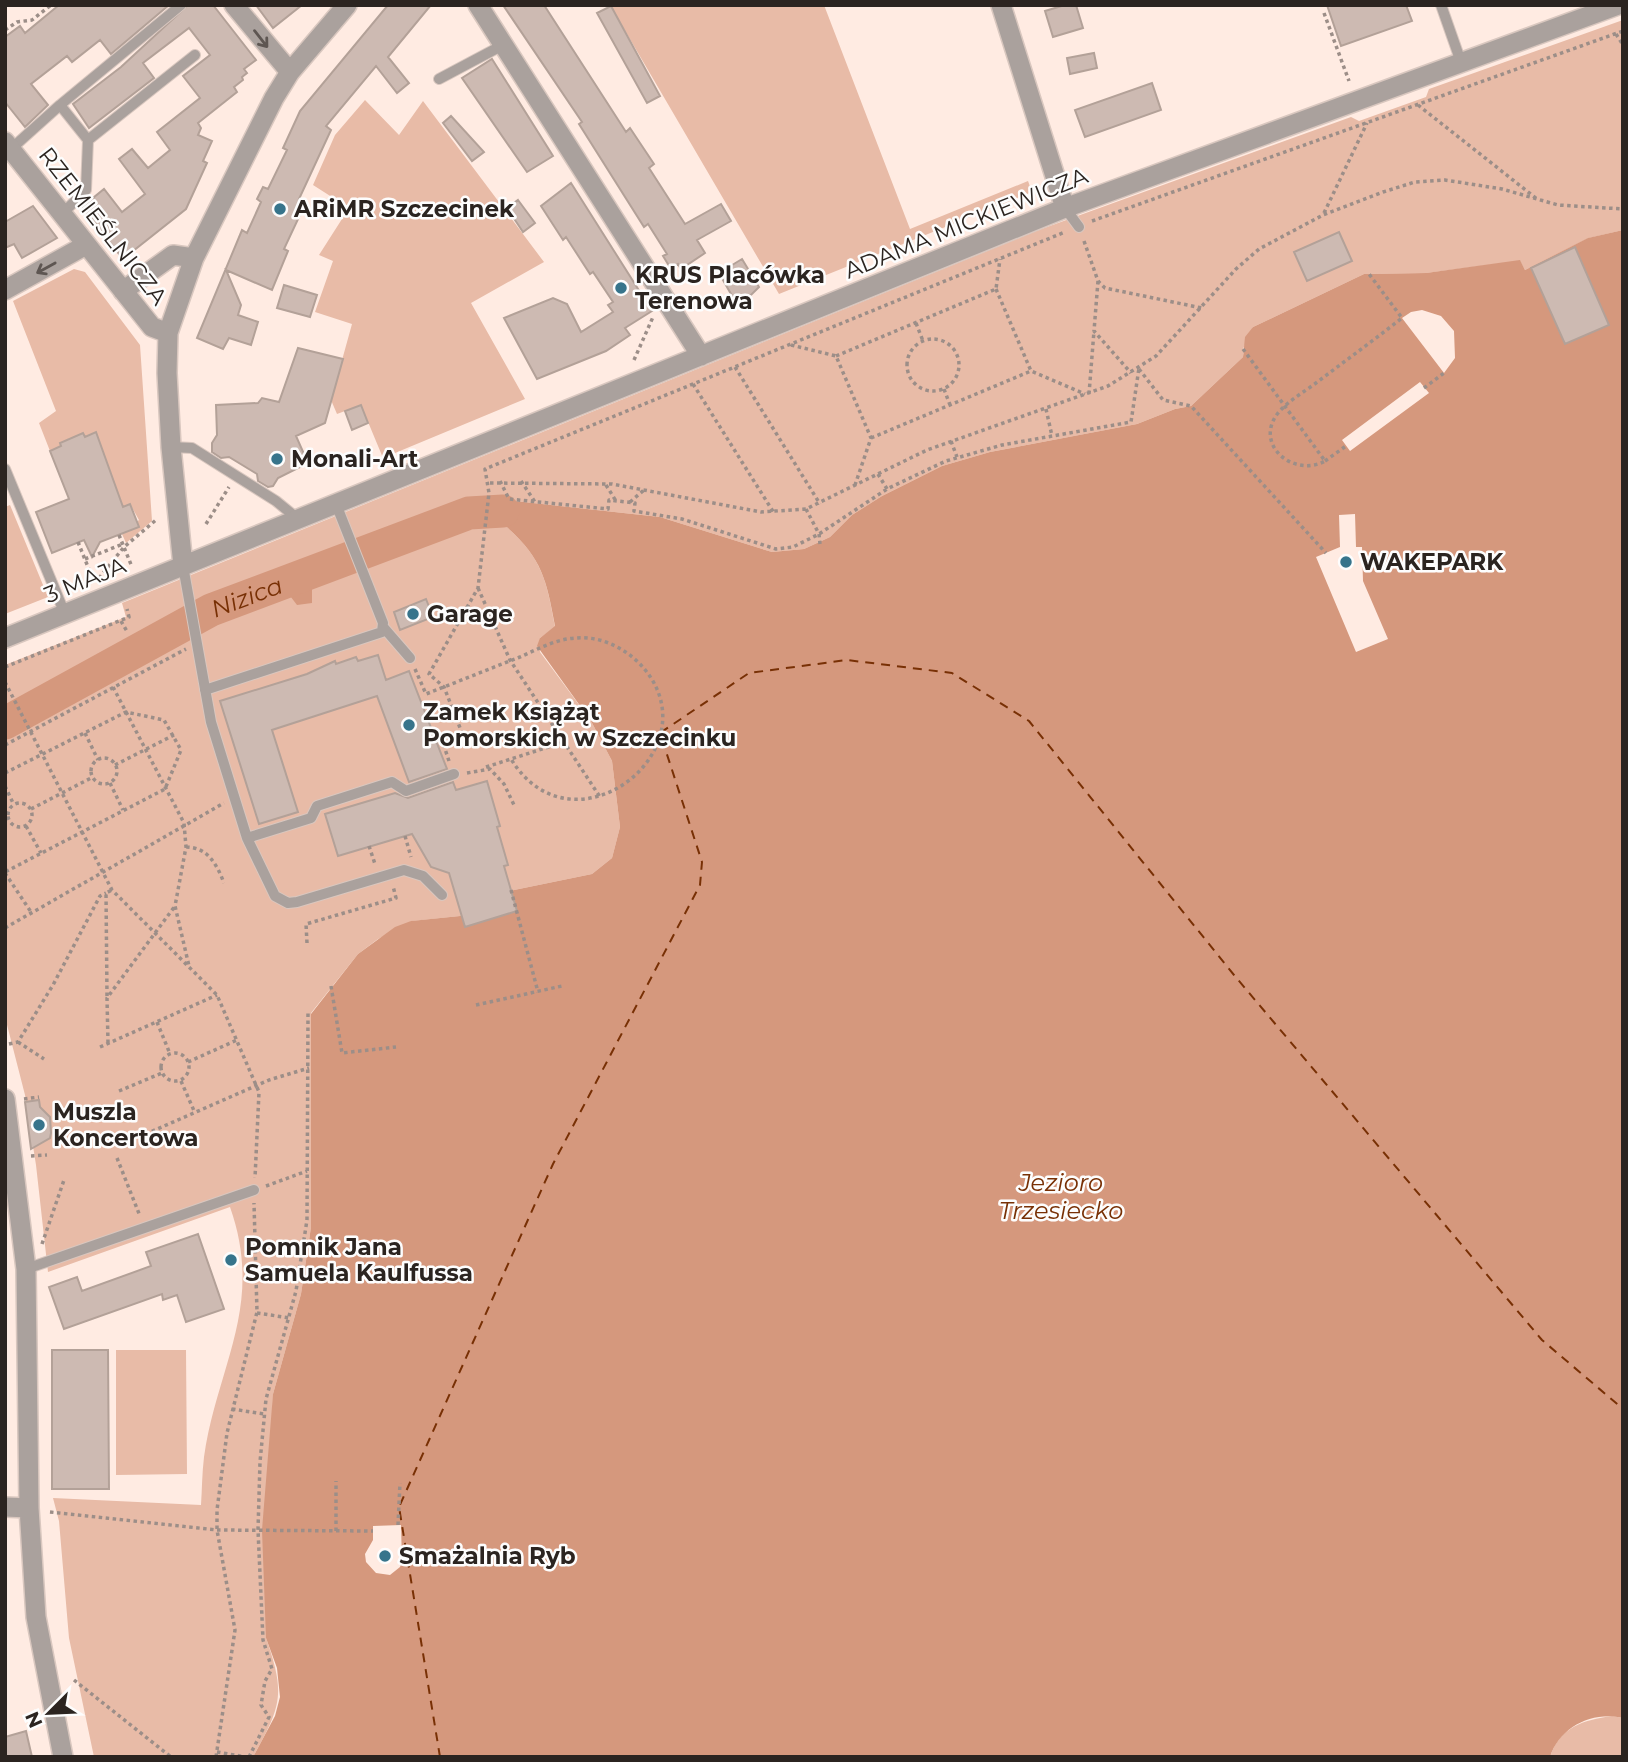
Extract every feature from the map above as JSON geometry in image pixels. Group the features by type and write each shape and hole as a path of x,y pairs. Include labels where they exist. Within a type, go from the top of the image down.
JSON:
{"street":[{"path":"234,5 290,72"},
{"path":"183,566 171,447 168,333 194,258 290,72 347,5"},
{"path":"478,5 701,356"},
{"path":"1001,5 1065,208"},
{"name":"ADAMA MICKIEWICZA","path":"183,566 1065,208 1461,62 1592,9 1618,5"},
{"name":"RZEMIEŚLNICZA","path":"8,146 152,327 168,333"},
{"path":"5,290 86,245"},
{"path":"123,291 173,255 194,258"},
{"name":"3 MAJA","path":"5,638 183,566"},
{"path":"5,1099 26,1269 29,1508 36,1617 63,1757"},
{"path":"5,1507 29,1508"}],"lane":[{"path":"8,146 181,5"},
{"path":"1441,5 1461,62"},
{"path":"439,79 503,45"},
{"path":"88,140 195,55"},
{"path":"60,105 88,140 86,190 62,214"},
{"path":"1065,208 1079,227"},
{"path":"171,447 192,448 298,520"},
{"path":"5,469 65,614"},
{"path":"336,504 384,628 410,657"},
{"path":"183,566 211,722 247,838 275,896 288,904 404,870 416,873 432,883 442,895"},
{"path":"205,690 378,634 384,628"},
{"path":"247,838 311,818 317,806 392,782 405,790 454,774"},
{"path":"26,1269 254,1190"}],"path":[{"path":"5,30 17,22 32,20 51,5"},
{"path":"1324,13 1349,81"},
{"path":"564,742 456,777 442,740 462,733 444,687 429,674 478,588 489,493 485,469 1079,227 1623,32"},
{"path":"1616,34 1623,45"},
{"path":"1418,105 1540,201"},
{"path":"1323,215 1367,123"},
{"path":"489,484 521,481 605,484 774,513 806,509 951,441 1088,394 1131,373 1165,348 1253,253 1323,215 1405,185 1435,179 1482,185 1540,201 1584,209 1623,209"},
{"path":"1079,227 1098,281 1088,394"},
{"path":"1000,258 996,289 1031,371"},
{"path":"1346,446 1317,465 1300,467 1284,460 1278,453 1272,428 1285,406 1402,318 1368,274"},
{"path":"1098,281 1114,292 1202,308"},
{"path":"789,345 836,356 996,289"},
{"path":"634,360 655,312"},
{"path":"916,323 923,341"},
{"path":"1094,331 1131,373"},
{"path":"923,341 946,342 957,355 958,372 953,382 944,389 932,391 921,388 909,375 911,352 923,341"},
{"path":"1243,349 1325,461"},
{"path":"836,356 871,438 854,487"},
{"path":"734,367 820,504"},
{"path":"500,481 509,499 608,509 609,500 630,502 635,503 634,511 682,519 776,548 802,545 887,489 957,457 1131,422 1139,368"},
{"path":"1139,368 1163,400 1191,406 1326,553"},
{"path":"871,438 1031,371 1088,394"},
{"path":"1424,388 1444,373"},
{"path":"693,384 774,513"},
{"path":"944,389 950,405"},
{"path":"1046,409 1052,436"},
{"path":"951,441 957,457"},
{"path":"878,474 887,489"},
{"path":"206,524 236,476"},
{"path":"521,481 535,502"},
{"path":"605,484 616,501"},
{"path":"630,502 645,490"},
{"path":"806,509 819,534 820,544"},
{"path":"78,542 96,581 123,546 156,520"},
{"path":"119,535 132,567"},
{"path":"85,559 123,546"},
{"path":"478,588 510,660 600,797"},
{"path":"5,667 129,617 126,605"},
{"path":"121,621 128,633"},
{"path":"410,657 426,694 560,640 589,638 618,646 650,677 660,706 656,747 633,780 600,797 578,799 548,793 523,775 511,759"},
{"path":"5,745 196,639"},
{"path":"5,682 112,890 217,995 257,1085 260,1098 254,1190 257,1312 232,1409 217,1530 235,1630 217,1754 248,1757 269,1717 261,1705 265,1681 272,1668 263,1640 258,1530 264,1414 290,1318 305,1237 308,1013"},
{"path":"113,687 184,823 186,847 175,906 189,968"},
{"path":"5,774 126,712 164,720 174,735 181,755 165,789 5,873 32,912"},
{"path":"85,733 99,760"},
{"path":"115,765 174,735"},
{"path":"108,759 115,765 116,775 110,783 100,783 93,777 92,769 99,760 108,759"},
{"path":"481,769 498,774 514,805"},
{"path":"31,809 93,777"},
{"path":"110,783 123,810"},
{"path":"5,786 14,804"},
{"path":"23,803 31,809 32,818 26,826 18,827 7,821 8,813 14,804 23,803"},
{"path":"5,928 205,812"},
{"path":"26,826 41,853"},
{"path":"405,836 416,873"},
{"path":"369,846 372,855"},
{"path":"186,847 204,851 217,867 224,883"},
{"path":"307,943 306,924 396,898 389,874"},
{"path":"18,1042 53,985 100,896 112,890"},
{"path":"511,890 538,992"},
{"path":"106,893 108,1043"},
{"path":"107,998 175,906"},
{"path":"331,986 342,1053 396,1046"},
{"path":"476,1005 562,986"},
{"path":"100,1047 217,995"},
{"path":"157,1022 170,1054"},
{"path":"188,1062 237,1040"},
{"path":"9,1044 18,1042 44,1059"},
{"path":"170,1054 181,1054 188,1062 189,1073 181,1081 170,1081 162,1073 162,1062 170,1054"},
{"path":"139,1137 257,1085 309,1068"},
{"path":"119,1091 162,1073"},
{"path":"181,1081 195,1113"},
{"path":"29,1098 39,1097"},
{"path":"30,1157 47,1155"},
{"path":"117,1158 145,1228"},
{"path":"254,1190 307,1171"},
{"path":"45,1243 64,1180"},
{"path":"257,1312 290,1318"},
{"path":"232,1409 264,1414"},
{"path":"336,1481 336,1531"},
{"path":"398,1525 400,1483"},
{"path":"50,1512 217,1530 373,1531"},
{"path":"74,1680 170,1757"}],"shaded area":[{"path":"610,5 824,5 910,229 1028,181 1032,192 779,294"},
{"path":"1623,20 1623,230 1589,238 1525,270 1520,261 1426,273 1364,274 1253,327 1243,349 1243,357 1191,406 1175,409 1137,424 990,452 942,466 882,496 852,515 830,537 804,549 772,552 660,517 505,500 501,522 525,546 545,580 555,627 540,638 540,652 591,721 612,761 620,827 612,858 592,874 494,894 460,916 412,921 378,939 358,954 311,1013 311,1227 301,1294 273,1394 266,1638 278,1687 275,1712 253,1757 94,1757 69,1638 59,1521 53,1498 201,1505 204,1457 210,1424 235,1335 241,1306 243,1275 239,1242 230,1207 48,1272 25,1095 5,1017 5,665 126,617 122,603 1036,231 1351,117 1359,121 1426,97 1429,89"},
{"path":"365,100 399,135 423,101 544,262 471,303 525,399 383,458 361,405 337,414 331,400 352,324 315,312 333,261 319,255 349,208 313,185 335,135"},
{"path":"74,269 85,272 140,345 152,521 126,543 122,534 139,520 130,504 123,507 96,433 85,437 83,434 50,451 39,423 56,411 13,301"},
{"path":"10,505 48,597 5,614 5,507"},
{"path":"116,1350 186,1350 187,1474 116,1475"},
{"path":"1612,1716 1623,1718 1623,1757 1550,1757 1566,1732 1582,1723"}],"water":[{"name":"Jezioro Trzesiecko","path":"1623,230 1623,1718 1600,1717 1579,1724 1561,1737 1550,1757 253,1757 275,1716 280,1697 277,1668 266,1638 262,1530 273,1394 301,1294 311,1227 311,1014 358,954 395,927 411,921 460,916 494,894 592,874 612,858 620,827 612,761 591,721 537,646 540,638 555,626 552,609 540,568 525,546 501,522 505,500 660,517 772,552 804,549 830,537 852,515 882,496 942,466 990,452 1137,424 1175,409 1191,406 1243,357 1245,337 1253,327 1364,274 1426,273 1520,260 1525,270 1588,238"},
{"path":"312,572 312,603 297,605 281,584"}],"pier":[{"path":"1422,310 1441,316 1454,331 1455,358 1444,373 1402,318 1411,312"},
{"path":"1420,382 1429,393 1350,451 1342,440"},
{"path":"1355,514 1356,547 1362,547 1363,581 1388,639 1356,652 1316,557 1340,547 1339,515"},
{"path":"401,1525 400,1567 390,1575 376,1573 366,1562 365,1554 373,1540 373,1526"}],"building":[{"path":"59,5 169,5 111,54 100,40 72,62 67,56 31,84 48,105 25,127 5,102 5,37 20,26 25,33"},
{"path":"188,5 213,5 256,60 244,69 247,73 234,87 237,92 198,123 201,128 198,135 212,141 203,161 207,163 186,209 123,259 82,207 104,189 122,212 145,194 119,159 132,149 148,168 170,150 157,132 200,98 183,76 210,55 189,28 143,63 154,78 89,128 73,104 121,67"},
{"path":"256,5 302,5 273,28"},
{"path":"388,5 431,5 388,57 409,83 397,93 376,66 326,126 331,130 299,199 306,202 284,249 288,251 272,290 226,270 241,305 238,315 258,322 251,345 229,338 223,349 197,338 242,230 247,233 261,202 257,199 263,187 268,189 287,150 283,148 300,111"},
{"path":"503,5 544,5 626,132 630,128 654,164 649,168 685,224 721,204 731,221 697,240 705,253 681,269 678,264 671,269 663,256 667,254 648,224 644,227 579,124 582,122"},
{"path":"1076,5 1083,28 1053,37 1045,11"},
{"path":"1327,5 1406,5 1412,21 1341,46"},
{"path":"611,6 660,96 647,103 597,13"},
{"path":"1094,53 1097,68 1070,74 1067,58"},
{"path":"492,59 553,156 527,172 462,78"},
{"path":"1152,83 1161,110 1085,137 1075,110"},
{"path":"451,116 484,152 472,161 443,123"},
{"path":"571,183 652,311 625,328 630,335 606,351 537,379 504,318 553,298 567,304 581,332 613,312 608,305 613,302 593,272 590,274 566,237 563,240 541,206"},
{"path":"518,200 535,223 523,232 507,208"},
{"path":"33,206 57,238 22,258 14,244 5,248 5,222"},
{"path":"1339,232 1352,261 1307,281 1294,252"},
{"path":"1575,247 1609,325 1565,344 1531,268"},
{"path":"742,259 759,287 751,295 735,301 719,273"},
{"path":"284,285 317,295 310,317 277,308"},
{"path":"298,348 343,359 325,423 296,436 308,463 278,478 273,486 268,487 258,481 257,474 229,457 221,458 212,452 212,443 217,435 216,405 258,403 262,398 279,402"},
{"path":"361,405 368,423 352,430 345,411"},
{"path":"96,432 123,507 130,504 139,527 100,542 92,557 84,540 52,553 36,512 69,499 50,451 61,446 60,443 83,433 85,437"},
{"name":"Garage","path":"426,599 433,617 400,630 394,612"},
{"path":"378,655 386,680 409,671 447,769 409,782 377,696 272,730 298,812 259,824 220,701 307,674 335,661 336,664 356,657 358,661"},
{"path":"487,781 508,865 504,866 517,911 465,927 449,873 431,867 412,834 338,856 325,814 395,793 408,798 453,782 456,790"},
{"name":"Muszla Koncertowa","path":"39,1100 40,1107 50,1117 51,1133 50,1138 31,1149 25,1102"},
{"path":"198,1234 224,1309 186,1322 177,1295 163,1300 162,1294 64,1329 49,1287 77,1277 82,1291 151,1266 146,1252"},
{"path":"52,1350 108,1350 109,1489 52,1489"},
{"path":"26,1731 32,1757 5,1757 5,1737"}],"waterway":[{"name":"Nizica","path":"5,723 211,610 469,513 503,511"}],"ferry route":[{"path":"440,1757 399,1507 553,1164 700,885 702,862 660,733 749,673 847,660 952,673 1029,721 1234,975 1542,1340 1623,1409"}],"place":[{"name":"ARiMR Szczecinek","path":"280,209"},
{"name":"KRUS Placówka Terenowa","path":"621,288"},
{"name":"Monali-Art","path":"277,459"},
{"name":"WAKEPARK","path":"1346,562"},
{"name":"Garage","path":"413,614"},
{"name":"Zamek Książąt Pomorskich w Szczecinku","path":"409,725"},
{"name":"Muszla Koncertowa","path":"39,1125"},
{"name":"Pomnik Jana Samuela Kaulfussa","path":"231,1260"},
{"name":"Smażalnia Ryb","path":"385,1556"}]}
